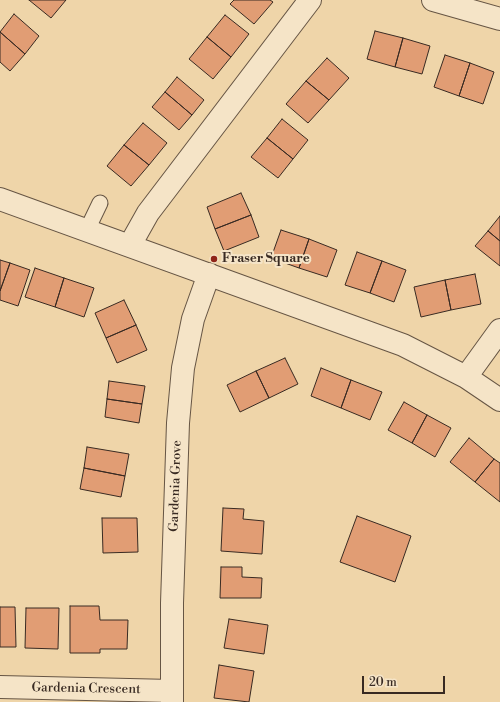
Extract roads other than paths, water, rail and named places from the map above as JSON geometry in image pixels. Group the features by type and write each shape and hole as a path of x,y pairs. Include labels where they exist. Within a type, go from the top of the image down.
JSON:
{"street":[{"path":"130,245 148,213 310,0"},
{"path":"433,0 500,19"},
{"path":"0,199 402,345 466,377 500,400"},
{"name":"Gardenia Grove","path":"172,696 172,603 178,423 183,368 193,319 209,274"},
{"path":"466,377 500,330"},
{"name":"Gardenia Crescent","path":"0,688 172,696"}],"lane":[{"path":"87,230 100,203"}],"place":[{"name":"Fraser Square","path":"214,259"}]}
